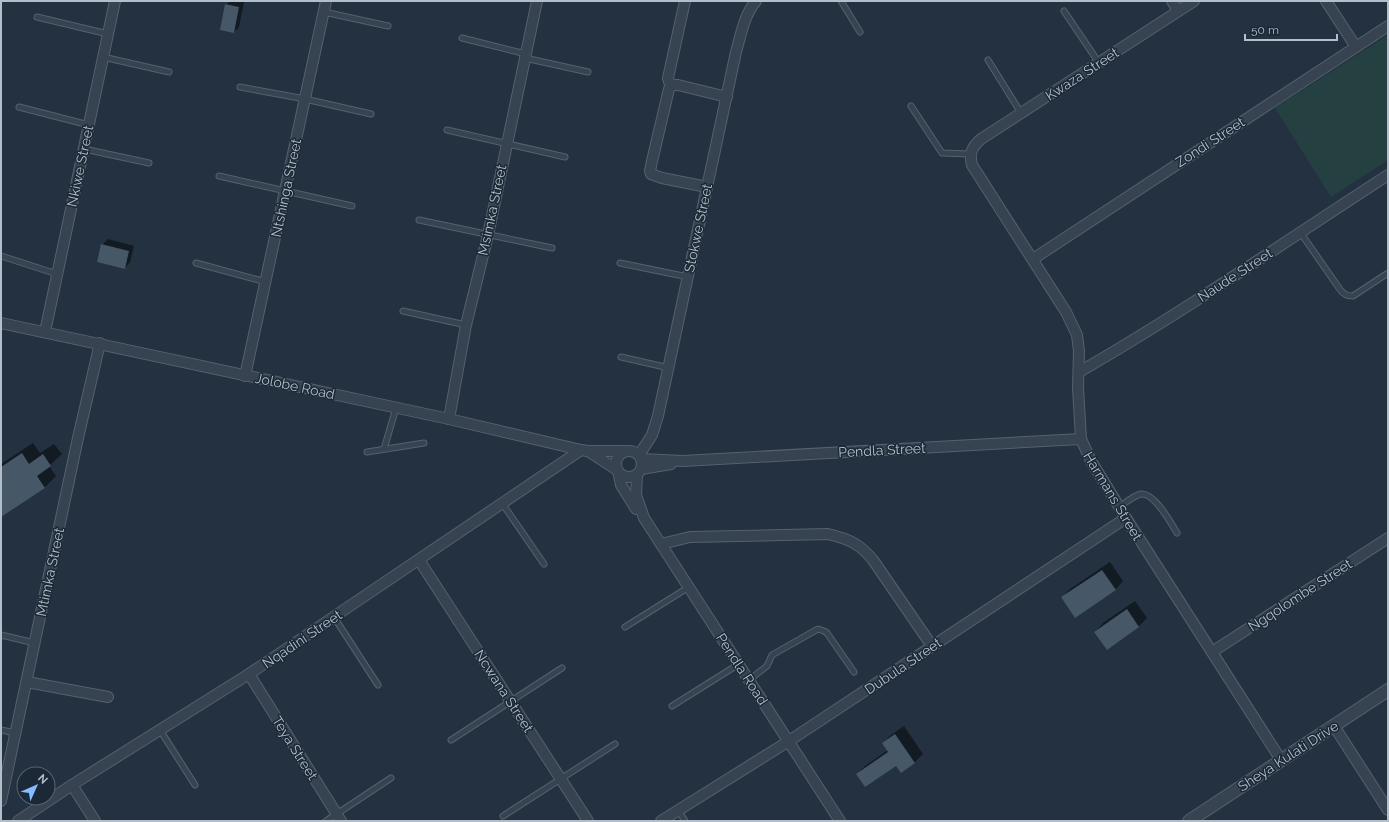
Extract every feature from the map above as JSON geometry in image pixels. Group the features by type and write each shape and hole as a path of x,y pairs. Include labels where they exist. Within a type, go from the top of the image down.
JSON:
{"street":[{"name":"Nkiwe Street","path":"45,332 115,1"},
{"name":"Ntshinga Street","path":"245,376 326,1"},
{"name":"Msimka Street","path":"448,418 466,325 488,235 537,1"},
{"path":"685,1 668,78 669,82 673,85 727,97"},
{"name":"Stokwe Street","path":"640,464 658,416 736,52 745,20 751,6 756,1"},
{"path":"1172,1 1178,12"},
{"name":"Kwaza Street","path":"971,152 981,139 1194,1"},
{"path":"1326,1 1356,46"},
{"name":"Zondi Street","path":"1033,259 1388,26"},
{"path":"673,85 669,89 650,171 651,174 658,176 707,187"},
{"name":"Harmans Street","path":"971,152 972,165 1066,312 1077,335 1080,351 1078,388 1080,439 1091,461 1281,760"},
{"name":"Naude Street","path":"1079,372 1180,310 1388,175"},
{"name":"Jolobe Road","path":"1,323 448,418 585,450 623,451"},
{"name":"Mtimka Street","path":"1,801 78,438 100,343"},
{"name":"Pendla Street","path":"640,464 670,464 683,461 1080,439"},
{"name":"Jolobe Road","path":"585,450 617,471"},
{"name":"Nqadini Street","path":"18,821 72,785 249,674 585,450"},
{"path":"623,451 634,451 640,464 633,477 624,477 617,471 615,465 616,460 623,451"},
{"name":"Pendla Road","path":"640,464 636,495 644,518"},
{"name":"Pendla Road","path":"617,471 621,485 629,498 689,586 840,821"},
{"name":"Dubula Street","path":"661,821 789,741 1126,518"},
{"path":"661,544 690,537 713,536 828,534 849,540 864,550 873,560 932,646"},
{"name":"Ngqolombe Street","path":"1212,652 1388,538"},
{"name":"Ncwana Street","path":"420,560 588,821"},
{"name":"Teya Street","path":"249,674 339,817"},
{"path":"27,682 108,697"},
{"name":"Sheya Kulati Drive","path":"1189,821 1388,690"},
{"path":"1334,726 1388,810"},
{"path":"72,785 96,821"}],"lane":[{"path":"841,1 860,32"},
{"path":"1064,11 1099,63"},
{"path":"324,12 388,26"},
{"path":"37,17 108,34"},
{"path":"462,38 588,72"},
{"path":"103,57 169,72"},
{"path":"988,60 1021,113"},
{"path":"240,87 305,99 371,114"},
{"path":"911,106 942,153 971,152"},
{"path":"19,108 89,125"},
{"path":"447,130 565,157"},
{"path":"84,148 149,162"},
{"path":"219,176 352,206"},
{"path":"419,220 552,248"},
{"path":"1300,232 1344,294 1348,296 1354,296 1388,273"},
{"path":"1,256 57,274"},
{"path":"196,263 266,282"},
{"path":"620,263 688,277"},
{"path":"403,311 466,325"},
{"path":"621,357 669,368"},
{"path":"384,449 396,408"},
{"path":"367,452 424,443"},
{"path":"1119,507 1142,494 1146,495 1152,498 1161,508 1177,533"},
{"path":"502,504 544,564"},
{"path":"625,627 689,586"},
{"path":"334,617 378,685"},
{"path":"750,680 767,666 772,655 818,629 827,633 854,672"},
{"path":"1,635 35,643"},
{"path":"672,706 739,664"},
{"path":"450,740 562,668"},
{"path":"1,730 16,733"},
{"path":"160,730 195,785"},
{"path":"503,816 614,744"},
{"path":"326,821 339,817 392,778"},
{"path":"678,810 685,821"}],"green space":[{"path":"1388,35 1388,160 1331,197 1275,108"}],"building":[{"path":"225,4 239,7 234,33 220,30"},
{"path":"101,244 129,251 125,269 97,262"},
{"path":"22,453 29,464 43,454 51,466 37,476 45,488 1,517 1,467"},
{"path":"1102,570 1116,590 1075,618 1061,597"},
{"path":"1127,609 1139,627 1107,650 1094,632"},
{"path":"895,734 915,763 901,773 896,766 865,787 856,774 888,752 882,743"}]}
